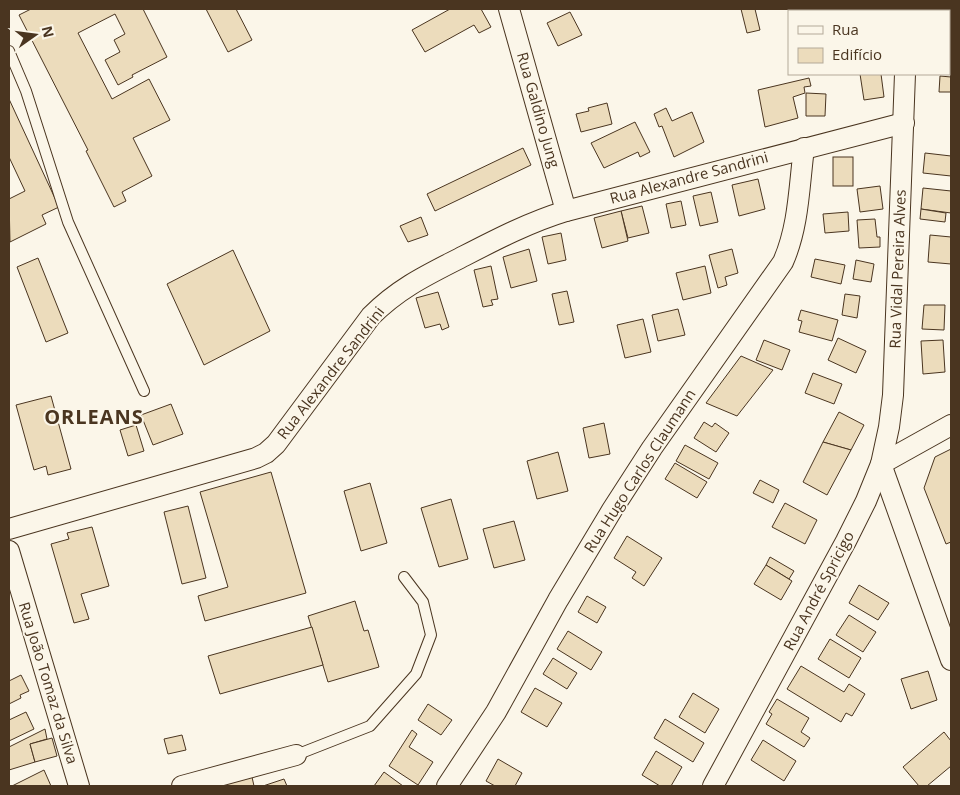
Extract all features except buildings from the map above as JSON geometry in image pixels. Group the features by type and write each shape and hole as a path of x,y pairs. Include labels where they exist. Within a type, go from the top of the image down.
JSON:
{"street":[{"name":"Rua Galdino Jung","path":"509,9 566,211"},
{"name":"Rua Vidal Pereira Alves","path":"881,464 889,427 893,395 905,75"},
{"name":"Rua Alexandre Sandrini","path":"9,529 256,458 266,453 276,444 371,316 396,293 409,284 522,227 566,211 904,123"},
{"name":"Rua Hugo Carlos Claumann","path":"447,786 500,705 562,592 612,510 652,448 783,262 790,246 794,228 804,148"},
{"path":"951,425 881,464 951,660"},
{"name":"Rua André Spricigo","path":"713,786 846,541 866,501 881,464"},
{"name":"Rua João Tomaz da Silva","path":"9,551 79,786"},
{"path":"182,786 296,755"}],"lane":[{"path":"9,51 26,91 68,222 144,392"},
{"path":"296,755 370,726 416,674 431,636 423,602 404,577"}],"district":[{"name":"ORLEANS","path":"94,417"}]}
